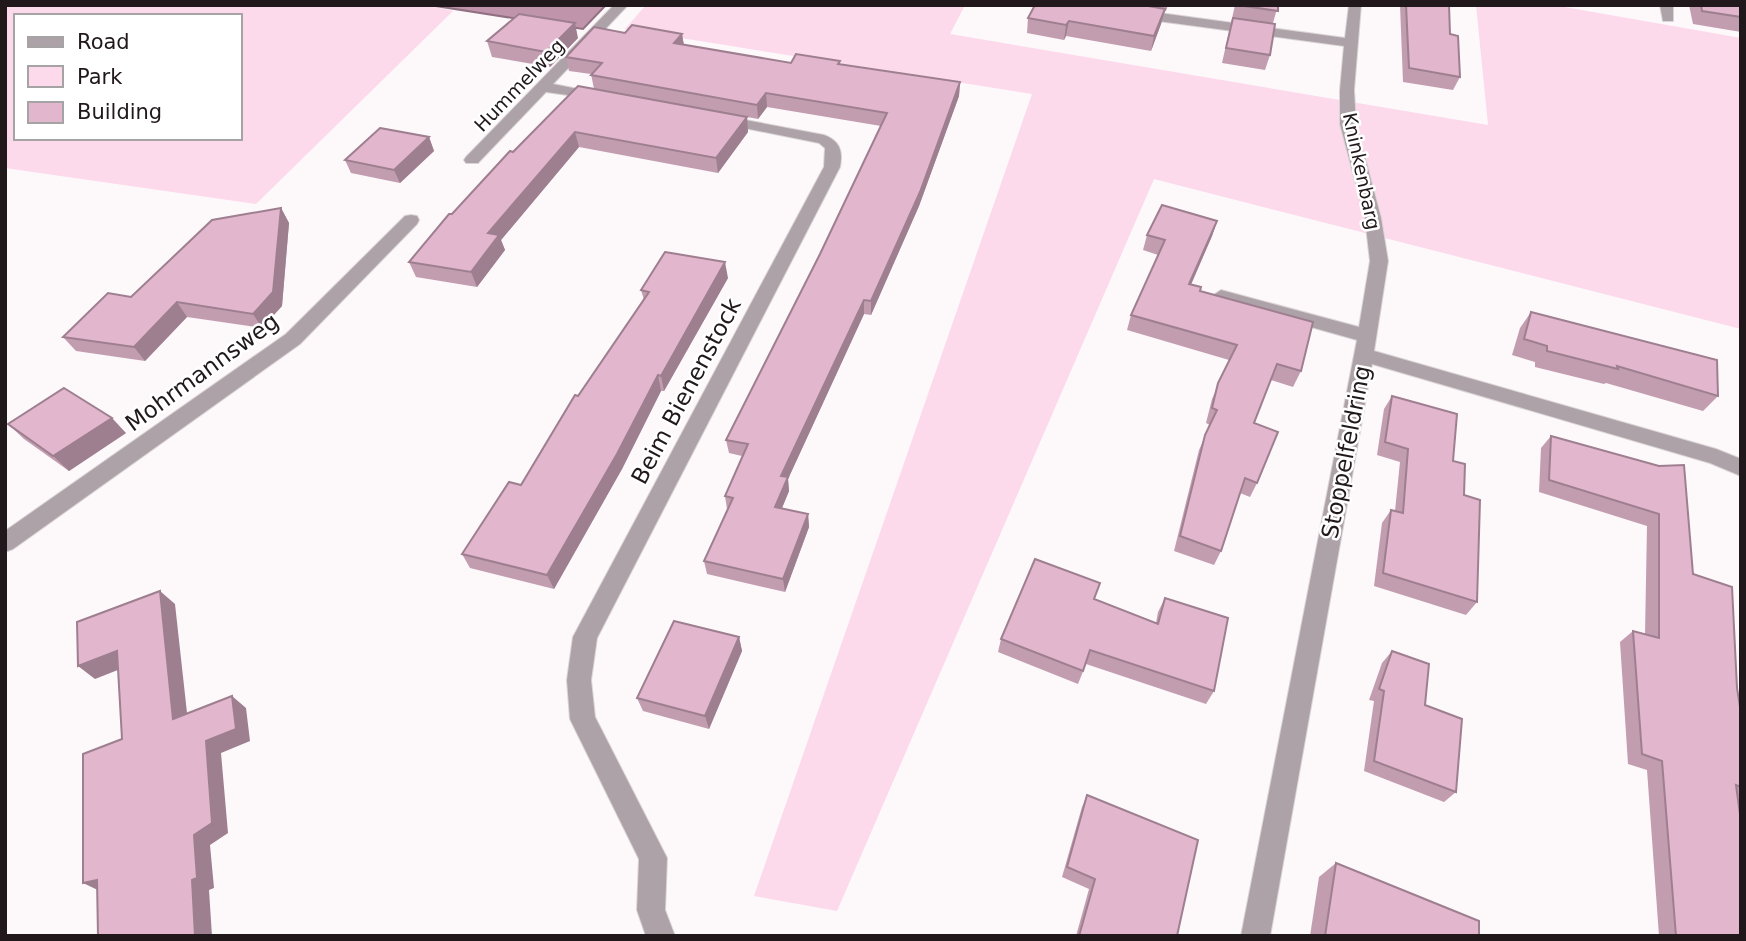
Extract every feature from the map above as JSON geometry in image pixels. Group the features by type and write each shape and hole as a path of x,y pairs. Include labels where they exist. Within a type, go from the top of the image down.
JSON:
{"street":[{"name":"Hummelweg","path":"472,160 622,5"},
{"path":"1118,5 1143,15 1351,43"},
{"name":"Kninkenbarg","path":"1355,5 1347,90 1348,124 1373,218 1379,261 1366,346"},
{"path":"545,87 614,100"},
{"name":"Beim Bienenstock","path":"661,936 651,910 653,858 583,719 579,680 585,636 832,167 835,156 834,147 819,138 696,115"},
{"name":"Mohrmannsweg","path":"5,543 293,339 411,220"},
{"path":"1220,296 1366,346"},
{"name":"Stoppelfeldring","path":"1255,936 1366,346 1716,457 1741,468"}],"green space":[{"path":"5,5 425,5 453,11 256,204 5,168"},
{"path":"646,5 965,5 950,34 1488,125 1476,5 1553,5 1741,38 1741,329 1154,179 837,911 754,896 1032,94 625,29"}],"shaded area":[{"path":"429,5 606,5 583,29"}],"building":[{"path":"1035,5 1143,5 1165,9 1154,36 1069,21 1066,25 1028,18"},
{"path":"1237,5 1278,5 1278,11"},
{"path":"1406,5 1449,5 1450,34 1458,36 1460,77 1409,68"},
{"path":"1701,5 1741,5 1741,17 1702,11"},
{"path":"519,14 575,23 546,52 487,41"},
{"path":"1233,18 1275,24 1270,55 1226,48"},
{"path":"632,25 682,34 674,43 791,63 796,54 840,61 838,64 960,82 920,192 871,301 864,300 781,476 788,477 775,507 808,514 783,579 704,561 733,498 725,496 748,444 726,440 820,254 887,113 766,93 757,105 591,75 602,63 566,57 594,27 625,33"},
{"path":"578,86 747,117 716,158 575,132 488,233 499,235 471,272 409,262 449,214 452,214 510,151 513,152"},
{"path":"380,128 429,137 394,170 345,160"},
{"path":"1162,205 1217,221 1189,284 1201,287 1200,291 1313,322 1301,371 1277,364 1254,423 1278,432 1257,483 1245,478 1221,551 1180,536 1205,435 1217,410 1212,408 1218,383 1237,345 1131,315 1165,240 1147,235"},
{"path":"281,208 273,292 253,314 177,302 134,347 63,337 108,293 131,297 212,220"},
{"path":"665,252 725,262 661,376 658,375 617,454 547,575 462,554 509,482 521,485 575,395 578,396 649,292 641,290"},
{"path":"1531,312 1717,360 1718,396 1617,366 1618,369 1547,351 1547,346 1524,339"},
{"path":"64,388 112,418 53,456 8,424"},
{"path":"1392,396 1457,414 1453,461 1465,464 1464,495 1480,500 1477,602 1383,573 1391,510 1403,513 1408,449 1385,442"},
{"path":"1551,436 1659,466 1684,465 1693,574 1732,587 1737,688 1741,713 1741,787 1736,785 1741,821 1741,936 1676,936 1662,761 1642,754 1633,631 1659,638 1659,514 1549,480"},
{"path":"1035,559 1100,583 1094,599 1158,624 1165,598 1228,618 1214,691 1090,650 1083,671 1001,639"},
{"path":"160,591 173,719 232,696 236,729 206,741 212,823 194,835 197,878 192,880 195,936 98,936 97,880 83,883 83,754 122,739 117,651 78,666 77,622"},
{"path":"674,621 739,637 705,716 637,698"},
{"path":"1392,651 1429,664 1425,705 1462,719 1456,792 1374,761 1384,691 1379,689"},
{"path":"1087,795 1198,840 1177,936 1079,936 1095,879 1067,867"},
{"path":"1336,863 1479,921 1479,936 1325,936"}]}
